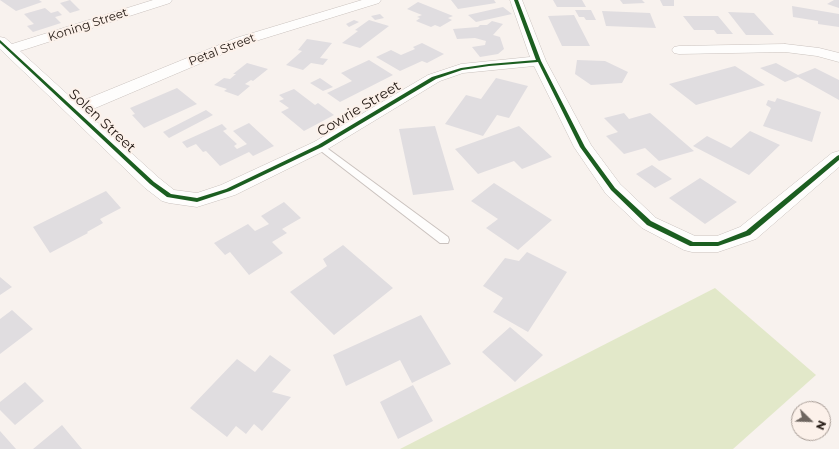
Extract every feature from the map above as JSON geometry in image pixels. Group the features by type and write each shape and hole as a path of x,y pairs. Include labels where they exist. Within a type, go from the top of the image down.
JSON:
{"street":[{"name":"Koning Street","path":"5,46 166,0"},
{"name":"Petal Street","path":"73,111 241,41 375,0"},
{"path":"516,0 539,61 583,147 613,189 650,223 692,244 718,244 748,232 839,157"},
{"name":"Solen Street","path":"5,46 152,184 169,196 197,200"},
{"path":"680,50 785,48 819,52 839,58"},
{"name":"Cowrie Street","path":"197,200 228,190 320,146 434,78 461,69 539,61"}],"lane":[{"name":"Cowrie Street","path":"320,146 444,240"}],"green space":[{"path":"715,288 816,375 733,449 400,449"}],"building":[{"path":"0,0 39,0 42,2 16,11"},
{"path":"70,0 80,10 70,13 60,3"},
{"path":"451,0 494,0 496,3 458,9"},
{"path":"553,0 582,0 586,7 557,7"},
{"path":"620,0 642,0 645,3 623,4"},
{"path":"660,0 674,0 674,6 663,6"},
{"path":"834,0 839,0 839,8 827,4"},
{"path":"418,2 453,16 448,18 452,20 440,27 435,25 431,27 416,21 420,18 417,17 422,15 407,9"},
{"path":"792,6 839,14 839,27 818,24 818,21 793,17"},
{"path":"503,7 512,14 476,22 468,15"},
{"path":"45,8 51,13 58,11 62,15 55,17 61,23 33,32 27,26 34,24 24,14"},
{"path":"575,10 591,10 596,20 586,20 584,17 579,17"},
{"path":"602,11 650,13 656,28 606,26"},
{"path":"728,12 754,13 774,35 746,35"},
{"path":"380,14 384,18 375,20 371,16"},
{"path":"574,15 590,46 562,46 548,16"},
{"path":"683,16 718,16 733,34 717,34 714,30 694,30"},
{"path":"354,20 359,22 349,27 346,24"},
{"path":"369,20 389,26 360,48 342,43 358,31 355,30"},
{"path":"492,21 503,24 493,35 500,37 504,49 498,54 480,57 472,47 485,45 486,41 475,38 457,39 453,29 478,27 480,25 487,25"},
{"path":"307,39 332,43 320,58 328,59 323,65 311,63 303,70 286,65 302,51 298,50"},
{"path":"422,43 444,54 427,63 422,61 400,71 376,57 391,50 401,55 415,49 413,47"},
{"path":"369,60 393,75 340,102 327,93 352,81 341,73"},
{"path":"577,60 605,61 628,72 622,83 591,85 575,74"},
{"path":"247,63 268,69 253,81 251,80 245,84 250,86 238,96 224,91 227,89 214,85 224,78 230,79 236,74 233,74"},
{"path":"776,63 798,75 815,68 839,80 839,100 798,77 785,82 760,68"},
{"path":"735,66 765,85 696,105 669,84"},
{"path":"320,78 333,87 323,91 310,83"},
{"path":"496,78 528,86 509,118 497,115 483,136 445,124 466,95 481,99"},
{"path":"177,88 197,104 144,128 132,115 135,114 130,108"},
{"path":"294,89 315,105 318,103 334,115 304,131 281,112 289,108 279,101 284,99 279,95"},
{"path":"777,98 821,112 812,142 763,126 771,108 766,105 768,100 775,102"},
{"path":"206,110 213,115 169,138 163,132"},
{"path":"624,113 629,119 650,113 694,151 659,161 645,148 624,154 606,136 618,132 604,118"},
{"path":"249,123 274,146 253,156 249,152 220,166 206,151 203,152 196,144 187,148 182,142 222,124 227,129 223,131 237,144 234,146 237,149 247,144 233,131"},
{"path":"435,126 454,190 413,195 399,129"},
{"path":"519,126 552,157 522,169 514,161 478,174 455,149"},
{"path":"750,131 780,145 749,175 693,146 707,136 731,148"},
{"path":"652,165 672,179 655,188 636,174"},
{"path":"700,178 737,202 705,224 669,198"},
{"path":"494,183 552,220 518,250 486,228 498,219 471,201"},
{"path":"106,191 121,208 100,219 103,223 87,232 88,233 50,253 33,227"},
{"path":"284,202 301,218 282,229 287,233 272,242 283,253 249,275 230,252 225,255 214,243 248,224 255,231 269,224 261,216"},
{"path":"343,245 393,288 334,335 290,292 327,266 323,259"},
{"path":"527,252 567,272 528,332 493,312 503,298 483,286 505,258 519,261"},
{"path":"0,277 12,287 0,295"},
{"path":"12,310 33,329 0,354 0,319"},
{"path":"421,315 451,364 412,383 400,360 346,386 333,355"},
{"path":"510,327 543,355 515,382 482,352"},
{"path":"270,355 291,370 272,392 291,397 262,431 254,424 246,434 236,426 227,437 190,408 237,359 255,372"},
{"path":"25,382 44,401 15,425 0,410 0,402"},
{"path":"413,385 433,421 398,439 380,402"},
{"path":"62,425 82,449 33,449"},
{"path":"0,431 16,449 0,449"}],"cycle path":[{"path":"516,0 539,61 583,147 613,189 649,223 692,244 718,244 748,233 839,157"},
{"path":"0,41 152,183 169,196 197,200 228,190 320,146 434,78 461,69 539,61"}]}
